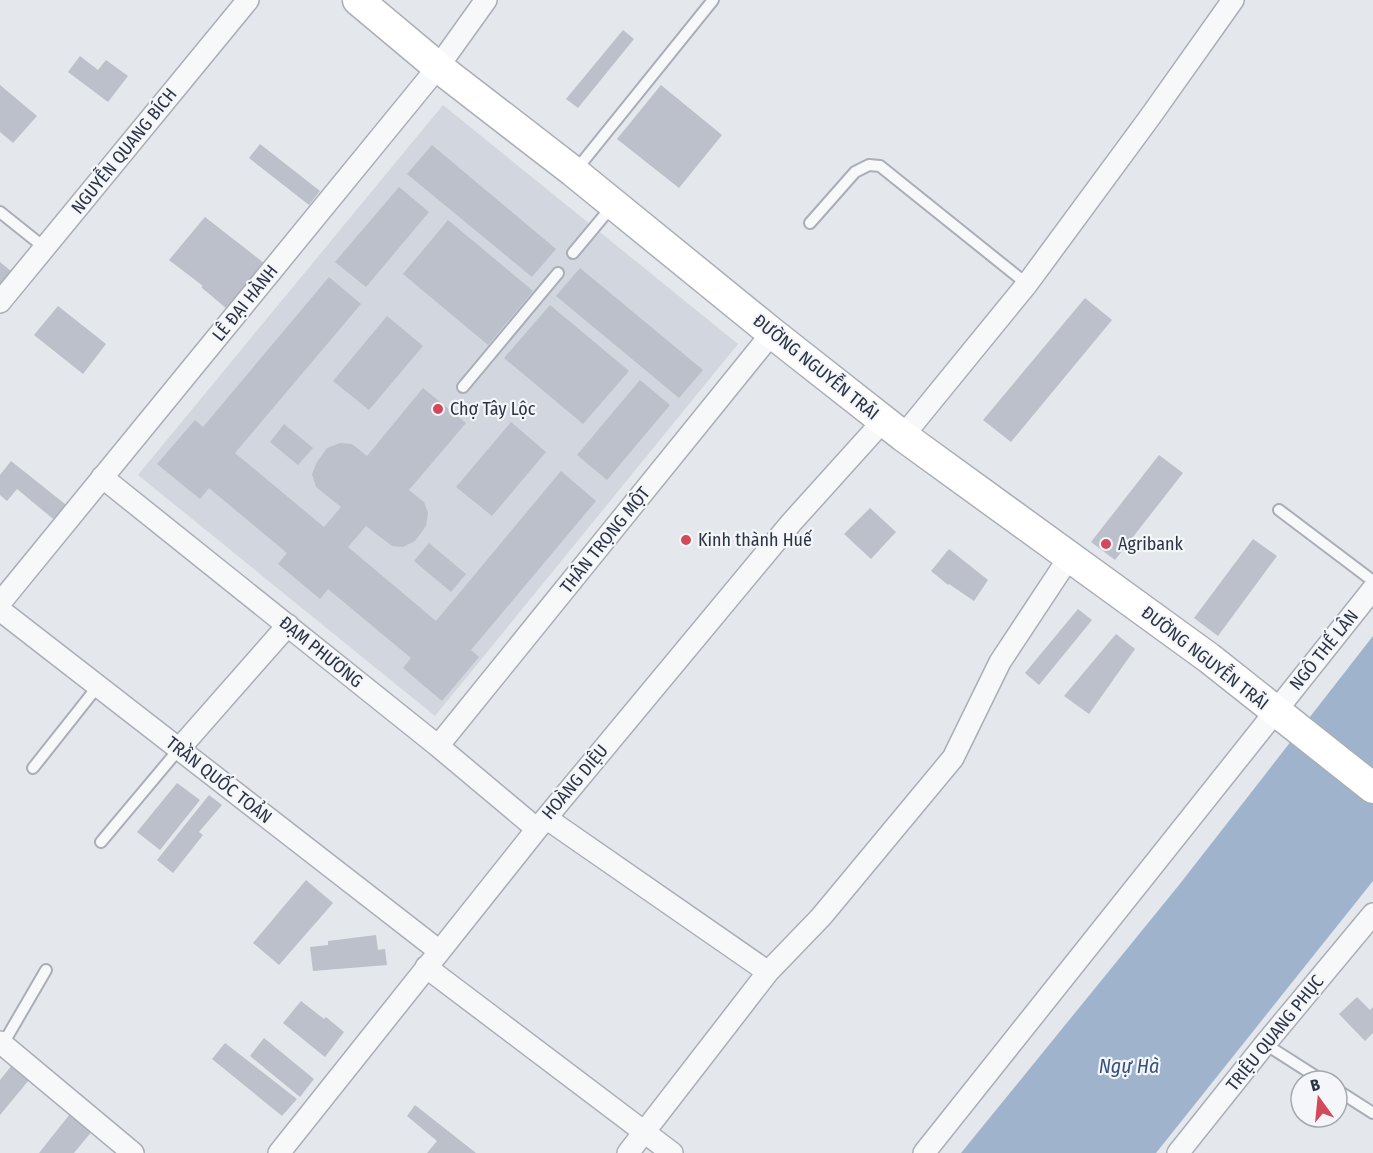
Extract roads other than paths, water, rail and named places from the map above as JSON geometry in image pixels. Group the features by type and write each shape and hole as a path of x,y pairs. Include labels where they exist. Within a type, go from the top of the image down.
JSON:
{"main road":[{"name":"ĐƯỜNG NGUYỄN TRÃI","path":"358,0 438,67 574,172 893,429 1209,658 1373,788"}],"street":[{"name":"NGUYỄN QUANG BÍCH","path":"0,302 248,0"},
{"name":"LÊ ĐẠI HÀNH","path":"0,603 438,67 486,0"},
{"name":"HOÀNG DIỆU","path":"279,1153 541,824 791,523 893,429 1027,284 1233,0"},
{"name":"THÂN TRỌNG MỘT","path":"438,746 772,333"},
{"name":"ĐẠM PHƯƠNG","path":"102,477 438,746 541,824 768,972"},
{"path":"628,1153 768,972 821,917 952,758 1000,662 1070,556"},
{"name":"NGÔ THẾ LÂN","path":"924,1153 1280,715 1373,589"},
{"name":"TRẦN QUỐC TOẢN","path":"0,610 179,750 672,1153"},
{"path":"179,750 288,625"},
{"name":"TRIỆU QUANG PHỤC","path":"1179,1153 1265,1044 1373,914"},
{"path":"1,1043 133,1153"}],"lane":[{"path":"574,172 714,0"},
{"path":"810,223 855,172 869,165 880,166 1027,284"},
{"path":"573,254 614,204"},
{"path":"0,212 45,248"},
{"path":"463,387 558,273"},
{"path":"1279,510 1373,581"},
{"path":"33,768 98,686"},
{"path":"100,842 179,750"},
{"path":"1,1043 46,970"},
{"path":"1265,1044 1304,1069"},
{"path":"1349,1098 1373,1113"}],"water":[{"name":"Ngự Hà","path":"1373,636 1373,881 1156,1153 961,1153 1179,885"}],"place":[{"name":"Chợ Tây Lộc","path":"438,409"},
{"name":"Kinh thành Huế","path":"686,540"},
{"name":"Agribank","path":"1106,544"}]}
